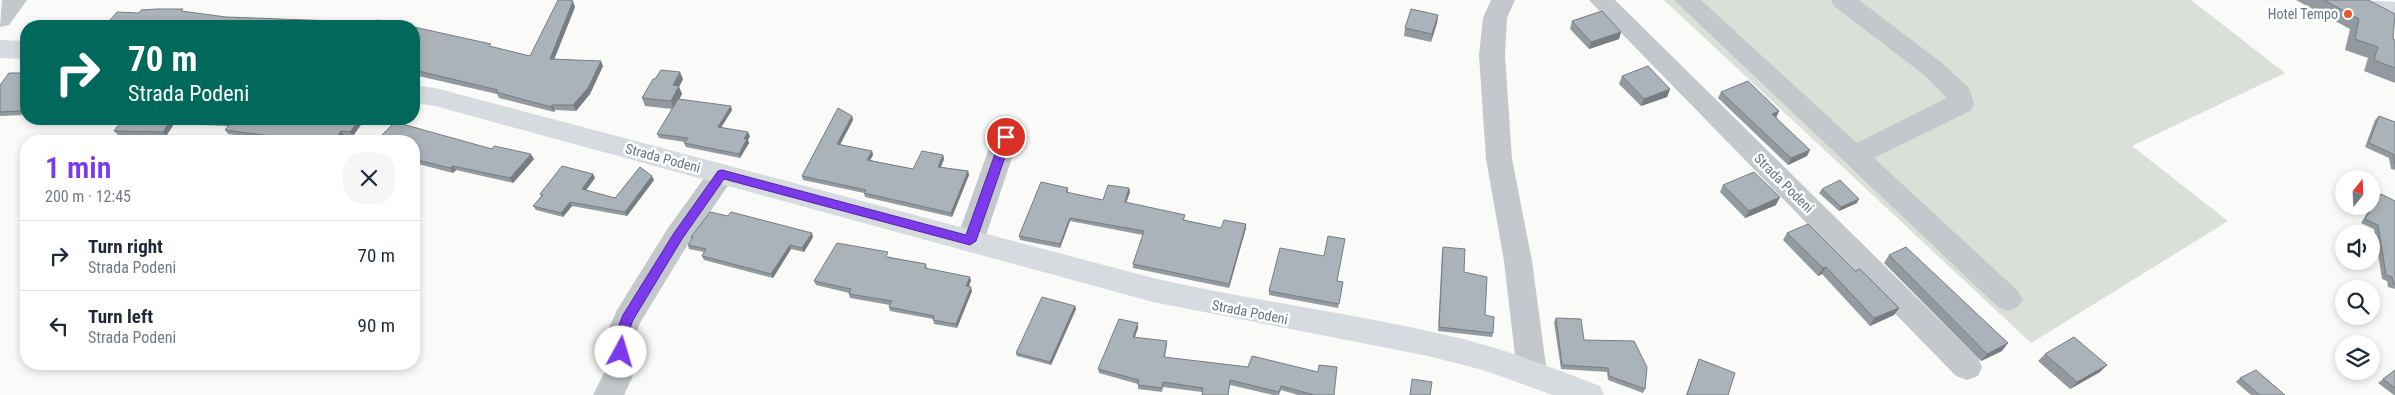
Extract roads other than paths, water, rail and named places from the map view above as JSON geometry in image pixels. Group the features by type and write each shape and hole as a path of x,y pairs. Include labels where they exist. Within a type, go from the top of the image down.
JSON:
{"main road":[{"path":"2374,0 2395,13"},
{"path":"0,50 20,50"},
{"name":"Strada Podeni","path":"420,95 1218,306 1403,339 1467,353 1532,373 1589,395"}],"street":[{"path":"0,19 15,0"},
{"path":"1503,0 1495,18 1492,56 1499,159 1518,261 1532,373"},
{"name":"Strada Podeni","path":"1601,0 1967,367"},
{"path":"1686,0 2008,299"},
{"path":"1843,0 1933,69 1960,95 1961,104 1854,156"},
{"path":"970,241 1006,137"},
{"path":"608,395 622,372 624,363 618,342 627,319 678,236 722,174"}],"place":[{"name":"Hotel Tempo","path":"2348,14"}]}
